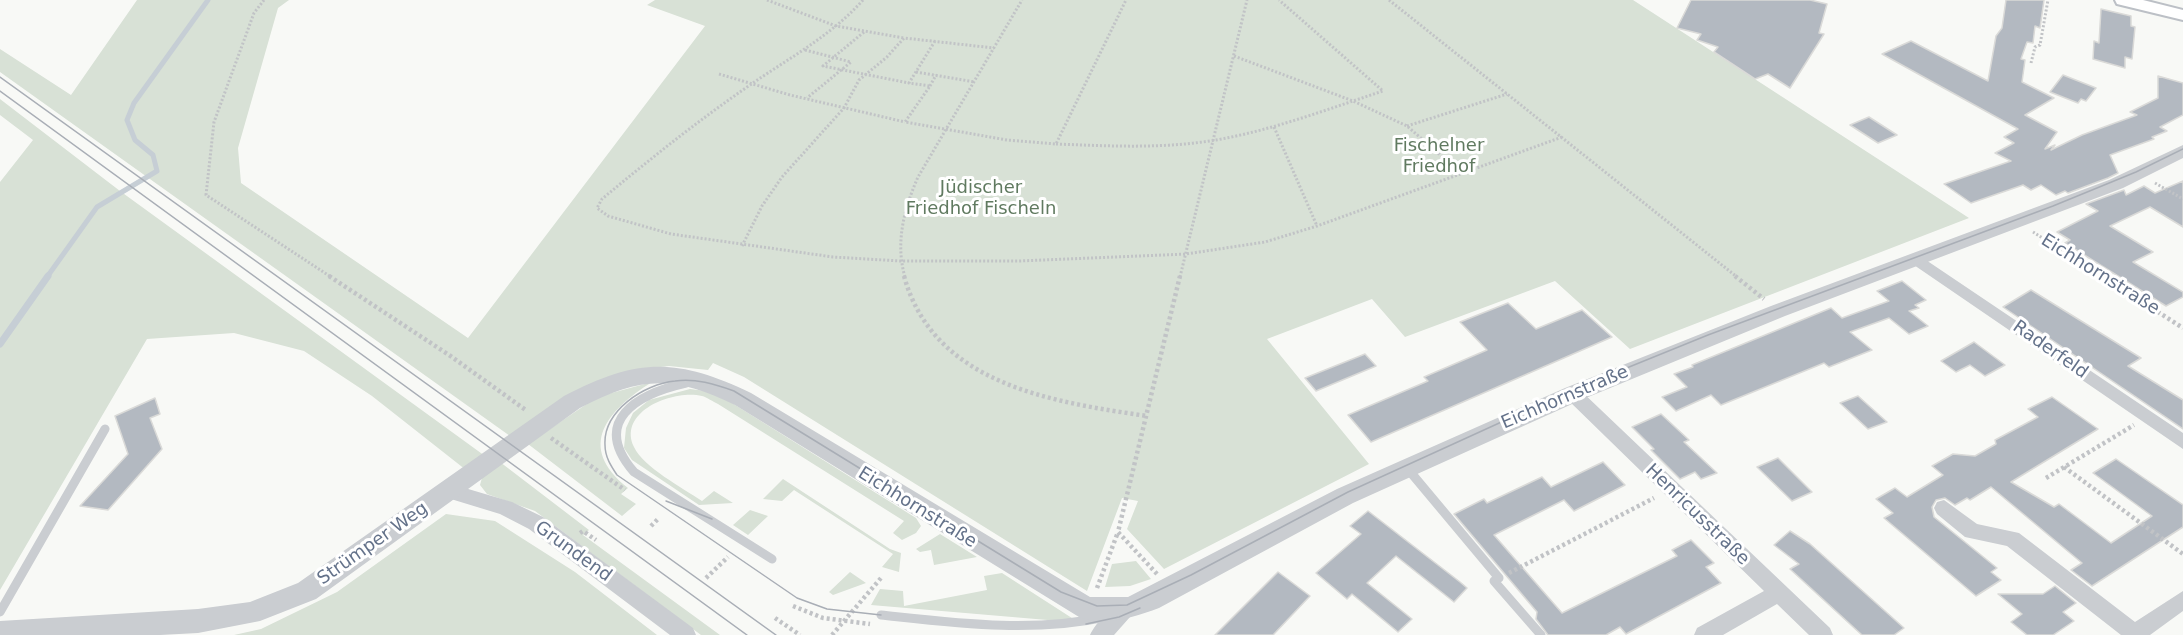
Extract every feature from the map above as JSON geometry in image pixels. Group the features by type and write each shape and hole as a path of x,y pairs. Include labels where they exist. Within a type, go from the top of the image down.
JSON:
{"main road":[{"path":"2123,0 2183,15"}],"street":[{"name":"Eichhornstraße","path":"1100,635 1128,608 1172,589 1259,540 1406,468 1573,394 1778,311 2139,174 2183,151"},
{"name":"Raderfeld","path":"1917,259 2183,442"},
{"name":"Strümper Weg","path":"0,633 198,621 251,613 307,591 539,425 594,389 643,375 669,373 690,375 714,384"},
{"name":"Eichhornstraße","path":"714,384 1005,562 1088,609 1128,608"},
{"name":"Henricusstraße","path":"1573,394 1823,635"},
{"name":"Grundend","path":"448,491 505,508 536,523 686,635"},
{"path":"1944,508 1972,531 2012,539 2134,635 2183,600"},
{"path":"1704,635 1779,593"}],"lane":[{"path":"714,384 684,382 648,394 631,405 620,418 615,433 616,448 620,460 634,472 772,560"},
{"path":"0,612 105,429"},
{"path":"1406,468 1541,635"},
{"path":"881,615 1028,630 1086,624 1128,608"}],"path":[{"path":"264,0 254,13 214,122 206,195 449,355 624,490"},
{"path":"767,0 836,26 864,32 994,48"},
{"path":"863,0 836,26 805,50 752,83 651,157 602,199 597,208 608,216 671,234 742,246 832,257 900,261 1019,261 1186,254 1265,242 1317,226 1562,137"},
{"path":"1022,0 922,169 907,204 901,233 900,261 904,282 928,329 964,364 1030,393 1086,407 1147,416"},
{"path":"1056,144 1126,0"},
{"path":"1088,609 1118,532 1247,0"},
{"path":"718,74 807,99 944,130 1056,144 1099,146 1213,140 1274,127 1383,91 1279,0"},
{"path":"1389,0 1778,311"},
{"path":"2031,63 2035,47 2040,45 2048,0"},
{"path":"864,32 823,66 930,86"},
{"path":"742,246 762,206 782,177 804,157 844,108 865,75 887,57 904,38"},
{"path":"909,83 935,40"},
{"path":"805,50 851,62 807,99"},
{"path":"1234,56 1353,101 1407,126 1461,173"},
{"path":"916,72 975,82"},
{"path":"905,122 936,75"},
{"path":"1407,126 1508,94"},
{"path":"1274,127 1317,226"},
{"path":"2139,174 2183,199"},
{"name":"Eichhornstraße","path":"2017,222 2183,327"},
{"path":"2046,478 2147,417"},
{"path":"2064,467 2183,554"},
{"path":"1496,579 1671,489"},
{"path":"651,526 658,519"},
{"path":"1118,532 1172,589"},
{"path":"706,578 728,557"},
{"path":"832,635 881,578"},
{"path":"775,618 800,635"}],"green space":[{"name":"Fischelner Friedhof","path":"137,0 289,0 278,8 238,148 241,183 468,338 705,26 647,5 655,0 1633,0 1969,218 1630,349 1555,281 1405,337 1372,299 1267,339 1369,464 1164,569 1127,529 1138,501 1122,498 1087,591 744,377 713,363 708,370 669,366 644,369 510,436 0,72 0,49 71,95"},
{"path":"0,99 120,191 485,456 466,470 372,396 304,351 234,333 147,339 0,590 0,182 33,140 0,115"},
{"path":"652,382 622,404 611,417 604,430 601,443 603,458 612,473 628,488 621,494 636,504 622,516 528,444 597,397"},
{"path":"690,389 706,391 732,403 916,518 921,526 916,533 902,540 893,533 904,521 708,398 690,395 677,396 651,405 641,413 634,423 631,434 634,447 639,455 664,477 702,501 714,491 733,503 699,505 632,460 624,448 626,428 633,413 649,400"},
{"path":"500,462 589,530 583,535 720,635 701,635 535,511 487,494 480,485 483,474"},
{"path":"783,479 890,549 901,553 899,572 882,567 893,554 794,490 782,501 763,499"},
{"path":"750,510 768,516 748,535 733,525"},
{"path":"446,514 495,521 575,572 657,635 234,635 261,629 337,592"},
{"path":"940,534 977,557 934,565 931,550 920,552 916,549"},
{"path":"1136,561 1151,579 1130,586 1105,587 1112,564"},
{"path":"850,572 866,583 833,595 829,592"},
{"path":"1002,573 1075,620 1071,622 871,605 880,589 903,591 904,606 987,590 984,576"}],"building":[{"path":"1691,0 1810,0 1827,4 1819,33 1824,34 1790,88 1768,74 1755,79 1714,52 1718,47 1697,40 1701,34 1677,28"},
{"path":"2006,0 2044,0 2040,28 2035,26 2033,43 2027,42 2021,59 2025,60 2022,82 2054,98 2025,115 2057,132 2045,149 2055,145 2051,150 2082,135 2137,115 2130,112 2158,98 2158,76 2183,83 2183,115 2160,127 2167,131 2152,137 2154,139 2110,155 2118,173 2108,178 2068,193 2065,191 2056,195 2041,185 2031,190 2023,185 1971,203 1944,184 2011,161 1995,153 2014,143 2004,137 2018,129 1882,54 1911,41 1988,81 1996,36 2002,28"},
{"path":"2101,9 2131,16 2131,26 2135,27 2132,59 2125,57 2125,68 2093,59 2094,41 2099,43"},
{"path":"2063,75 2096,88 2086,101 2081,99 2078,103 2050,92"},
{"path":"1869,117 1897,135 1878,143 1850,125"},
{"path":"2183,181 2183,227 2150,207 2110,226 2153,252 2133,262 2183,292 2183,297 2166,306 2065,243 2070,240 2057,232 2098,211 2086,204 2124,190 2126,195 2144,186 2155,193"},
{"path":"1902,281 1926,300 1915,305 1919,308 1909,311 1928,326 1909,334 1889,318 1850,332 1872,350 1829,367 1824,363 1721,405 1711,395 1676,411 1662,397 1687,387 1674,374 1693,367 1692,365 1831,308 1842,318 1889,301 1877,291"},
{"path":"2031,290 2141,358 2128,366 2183,400 2183,429 2003,307"},
{"path":"1508,303 1536,329 1582,310 1612,337 1371,442 1348,415 1428,381 1424,377 1487,350 1460,322"},
{"path":"1974,342 2005,365 1985,376 1970,365 1956,372 1941,361"},
{"path":"1365,354 1376,366 1316,391 1305,378"},
{"path":"1858,396 1887,422 1868,429 1840,403"},
{"path":"2052,397 2098,429 2011,482 2054,507 2059,504 2111,543 2152,516 2093,473 2116,459 2183,505 2183,527 2092,586 2071,570 2082,563 1991,487 1970,500 1967,498 1955,505 1945,498 1936,500 1932,507 1934,517 1997,568 1991,572 2001,580 1976,596 1884,518 1893,513 1876,499 1895,488 1907,497 1943,475 1932,466 1953,454 1975,456 1996,444 1995,440 2038,417 2028,409"},
{"path":"155,398 160,414 150,418 162,449 108,510 80,506 128,454 115,416"},
{"path":"1661,414 1689,440 1684,442 1717,473 1701,479 1695,472 1680,479 1651,450 1654,449 1632,427"},
{"path":"1778,458 1812,492 1792,501 1757,467"},
{"path":"1603,462 1625,485 1574,511 1564,500 1494,535 1562,613 1677,556 1672,550 1691,540 1714,563 1706,567 1721,583 1626,634 1620,627 1606,635 1548,635 1536,619 1537,612 1454,514 1484,499 1487,503 1542,477 1551,487"},
{"path":"1368,511 1467,588 1454,602 1396,556 1367,583 1412,619 1398,632 1352,594 1347,599 1316,573 1361,534 1350,526"},
{"path":"1790,531 1810,544 1904,628 1894,635 1862,635 1790,569 1799,564 1774,545"},
{"path":"1278,572 1310,596 1273,635 1215,635"},
{"path":"2055,586 2076,603 2063,612 2074,621 2053,635 2027,635 2011,622 2022,614 1998,594 2043,594"}],"waterway":[{"path":"47,277 97,207 157,171 153,155 135,140 127,120 134,103 208,0"},
{"path":"0,344 48,276"}],"tram line":[{"path":"0,77 776,635"},
{"path":"0,91 747,635"},
{"path":"881,615 827,609 797,598 617,475 607,457 605,445 606,433 618,411 639,394 663,383 690,380 734,391 1061,592 1097,606 1127,605 1191,575 1348,492 1565,393 1708,335 2053,206 2136,172 2183,149"},
{"path":"666,501 712,519"},
{"path":"1086,624 1119,617 1140,608"}],"park label":[{"name":"Jüdischer Friedhof Fischeln","path":"981,198"}]}
